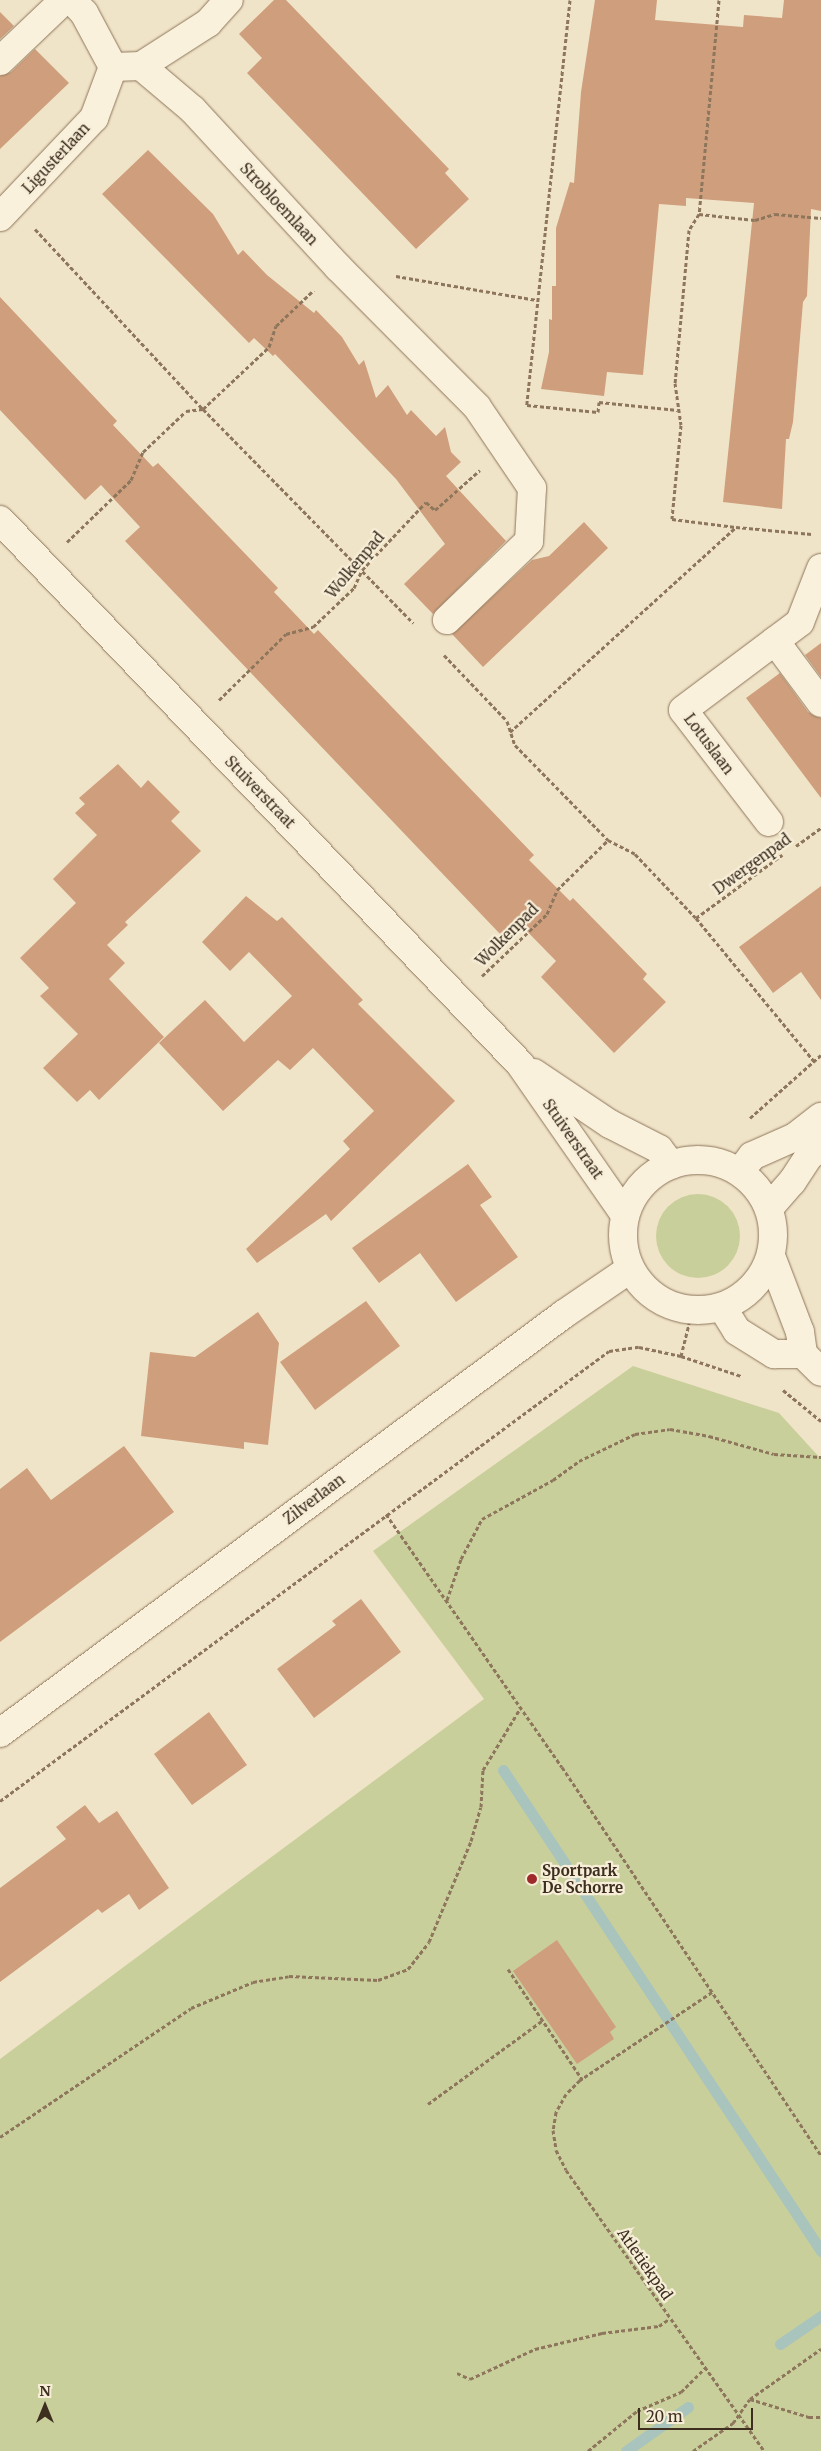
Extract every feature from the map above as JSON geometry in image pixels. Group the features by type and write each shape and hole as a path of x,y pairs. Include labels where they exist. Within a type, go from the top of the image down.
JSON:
{"street":[{"path":"0,61 73,4 113,68 141,66 208,24 229,0"},
{"name":"Strobloemlaan","path":"141,66 193,110 338,267 477,407 532,488 529,541 446,620"},
{"name":"Ligusterlaan","path":"0,217 94,118 113,68"},
{"name":"Stuiverstraat","path":"0,520 520,1064 625,1214"},
{"name":"Lotuslaan","path":"768,822 683,710 800,622 821,568"},
{"path":"775,641 821,703"},
{"name":"Stuiverstraat","path":"520,1064 610,1124 659,1149 671,1165"},
{"path":"740,1172 752,1156 795,1137 821,1117"},
{"path":"769,1208 792,1182 809,1156 821,1147"},
{"path":"681,1161 714,1162 740,1172 754,1184 769,1208 774,1235 771,1256 762,1276 747,1293 722,1307 692,1311 656,1298 630,1269 624,1252 625,1214 644,1182 681,1161"},
{"path":"771,1256 812,1363"},
{"name":"Zilverlaan","path":"0,1733 564,1314 630,1269"},
{"path":"722,1307 737,1331 774,1354 812,1363"}],"path":[{"path":"570,0 527,405 598,412 599,402 678,410"},
{"path":"719,0 699,214 689,230 675,383 681,425 672,519 736,527 821,534"},
{"path":"699,214 755,220 775,214 821,218"},
{"path":"44,565 131,480 142,452 186,411 203,409 269,347 276,326 338,267"},
{"path":"393,276 537,300"},
{"name":"Wolkenpad","path":"195,723 286,634 313,627 354,588 362,570 426,502 435,510 505,448"},
{"path":"510,732 736,527"},
{"name":"Dwergenpad","path":"696,918 821,828"},
{"name":"Wolkenpad","path":"458,999 548,914 558,890 608,840"},
{"path":"744,1122 821,1055"},
{"path":"0,1801 609,1351 639,1347 681,1356 692,1311"},
{"path":"446,1600 461,1559 482,1519 553,1480 579,1461 635,1434 670,1429 709,1436 774,1454 821,1457"},
{"path":"386,1514 521,1707 821,2155"},
{"path":"0,2137 191,2008 244,1986 289,1976 378,1980 408,1970 429,1942 471,1841 481,1808 483,1770 521,1707"},
{"path":"508,1969 581,2080"},
{"name":"Atletiekpad","path":"712,1992 581,2080 566,2094 556,2112 553,2130 556,2150 669,2319 764,2451"},
{"path":"428,2104 543,2020"},
{"path":"457,2373 470,2379 535,2350 602,2333 659,2326 669,2319"},
{"path":"693,2451 732,2423 750,2399 821,2349"},
{"path":"588,2451 637,2411 681,2392 705,2368"},
{"path":"750,2399 809,2417 821,2417"}],"green space":[{"path":"698,1194 714,1197 728,1206 737,1220 740,1236 737,1252 728,1266 714,1275 698,1278 682,1275 668,1266 659,1252 656,1236 659,1220 668,1206 682,1197"},
{"name":"Sportpark De Schorre","path":"633,1366 779,1413 821,1459 821,2451 0,2451 0,2059 484,1699 373,1551"}],"building":[{"path":"274,0 286,0 449,169 445,173 469,199 416,249 247,73 262,58 239,34"},
{"path":"595,0 657,0 655,20 743,27 744,15 782,18 784,0 821,0 821,211 811,209 807,296 803,302 793,422 789,439 786,439 782,509 723,502 754,203 686,198 686,206 659,204 643,375 607,372 604,396 541,389 549,352 549,319 552,320 552,286 556,286 556,228 570,182 574,183 581,92"},
{"path":"0,12 14,26 0,39"},
{"path":"35,49 69,83 0,149 0,76 11,72"},
{"path":"148,150 213,214 238,255 243,250 267,275 314,313 316,310 342,337 359,365 364,360 376,398 388,385 407,415 411,410 436,436 445,427 451,452 461,462 446,476 506,541 433,614 404,584 445,544 396,479 275,354 273,356 254,338 249,343 102,194"},
{"path":"0,297 117,421 113,425 153,467 158,463 278,588 274,592 314,634 318,630 534,855 529,860 570,901 573,898 647,974 643,979 666,1002 614,1053 541,977 556,961 516,920 501,935 125,541 140,527 101,485 85,500 0,410"},
{"path":"584,522 608,548 483,667 452,634 532,560 549,556"},
{"path":"821,643 821,677 805,655"},
{"path":"780,673 808,712 821,718 821,798 746,698"},
{"path":"118,764 141,788 148,780 180,812 171,821 201,851 125,922 128,925 107,945 125,963 109,979 164,1037 99,1100 90,1090 77,1102 43,1068 78,1034 40,996 49,988 20,958 76,903 53,879 97,835 75,813 85,804 79,798"},
{"path":"821,886 821,1000 801,972 773,993 739,947"},
{"path":"246,896 277,921 282,917 363,1000 358,1004 455,1101 331,1221 326,1214 257,1263 246,1249 350,1149 343,1141 374,1111 313,1048 290,1070 278,1060 223,1111 159,1043 205,1000 244,1042 292,996 249,952 230,971 202,942"},
{"path":"468,1164 492,1197 480,1205 518,1257 456,1302 420,1253 379,1283 352,1248"},
{"path":"366,1301 400,1346 315,1410 280,1362"},
{"path":"258,1312 279,1343 268,1445 244,1442 244,1449 141,1436 150,1352 195,1357"},
{"path":"124,1446 174,1512 0,1642 0,1489 27,1468 51,1500"},
{"path":"361,1599 401,1652 314,1718 277,1669 336,1625 332,1621"},
{"path":"209,1712 247,1765 192,1805 154,1754"},
{"path":"85,1805 99,1823 117,1811 169,1888 139,1910 129,1894 102,1913 98,1909 0,1982 0,1888 66,1839 56,1827"},
{"path":"557,1940 616,2027 610,2032 614,2039 577,2064 513,1971"}],"waterway":[{"path":"503,1770 821,2251"},
{"path":"780,2344 821,2316"},
{"path":"626,2451 688,2407"}],"place":[{"name":"Sportpark De Schorre","path":"532,1879"}]}
